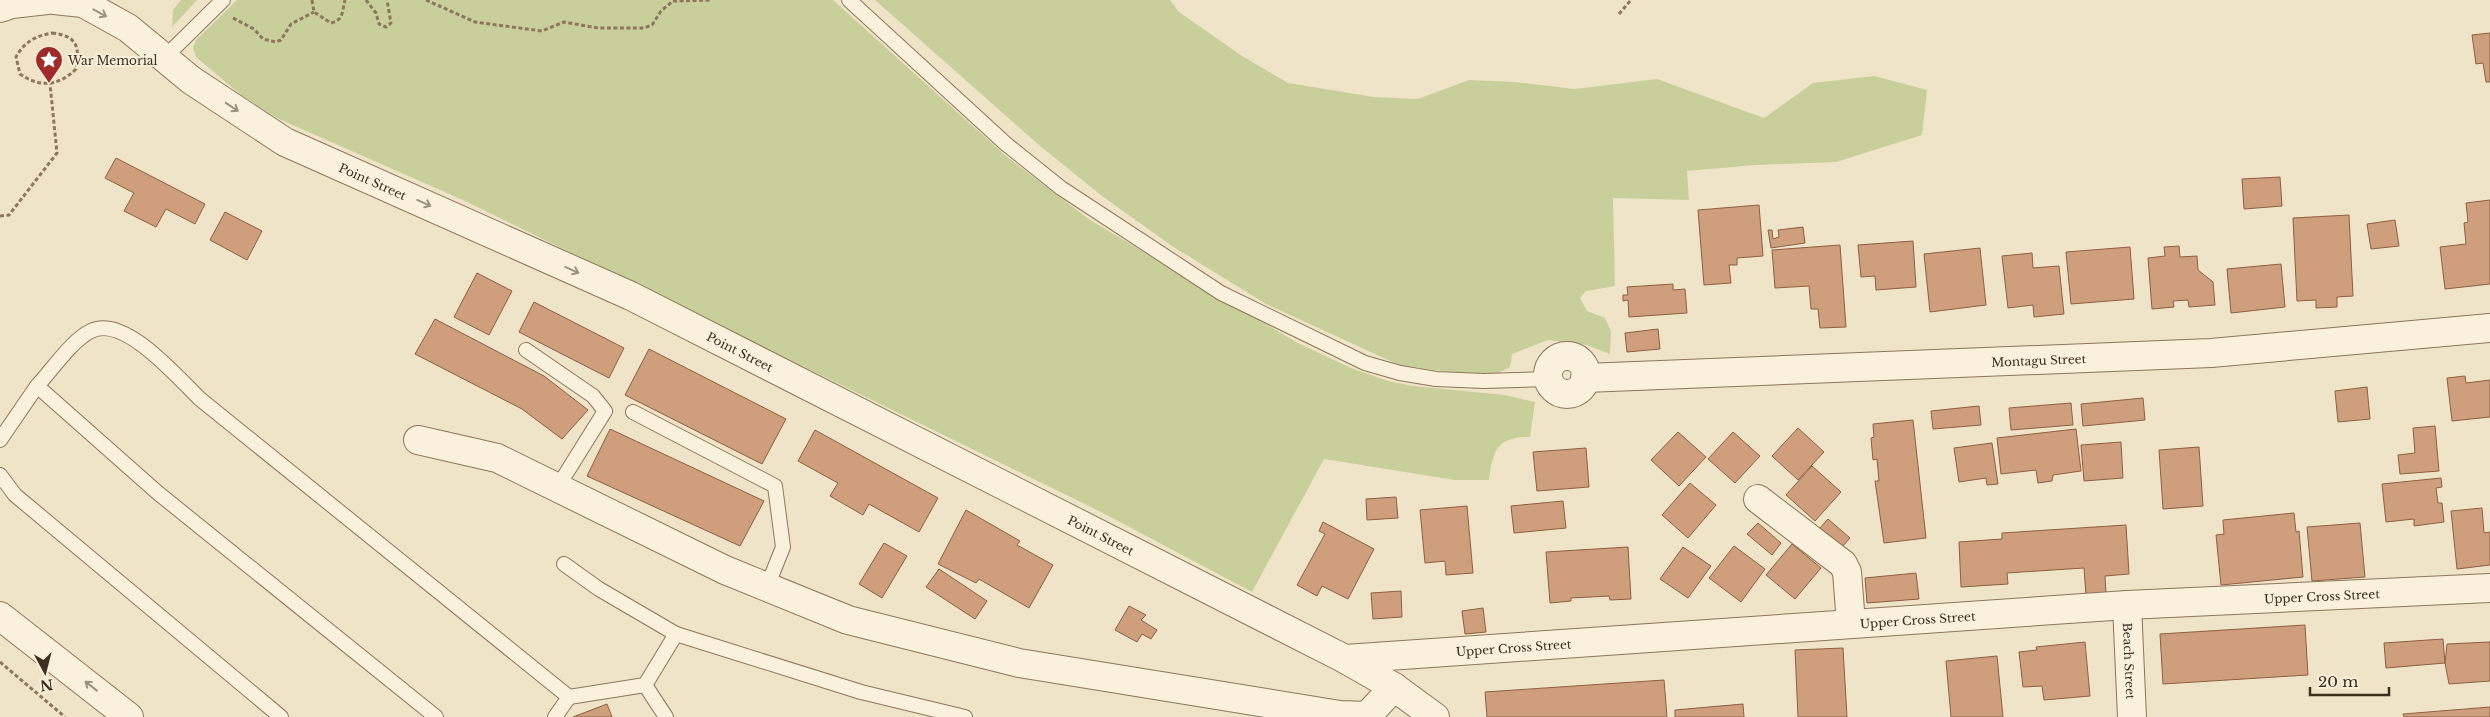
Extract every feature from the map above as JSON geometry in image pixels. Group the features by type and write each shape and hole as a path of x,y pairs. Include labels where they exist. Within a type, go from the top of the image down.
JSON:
{"street":[{"path":"0,8 12,4 47,0"},
{"name":"Point Street","path":"54,0 85,4 128,28 191,80 285,142 631,296 1345,659 1394,687 1435,717"},
{"name":"Montagu Street","path":"1548,379 1552,364 1566,356 1580,363 1585,378 2211,353 2490,328"},
{"path":"418,440 497,458 725,570 848,620 1019,663 1340,715 1368,717 1394,687"},
{"path":"1758,499 1843,564 1847,572 1851,623"},
{"name":"Upper Cross Street","path":"1345,659 2128,605 2490,588"},
{"name":"Beach Street","path":"2128,605 2132,717"},
{"path":"0,616 129,717"}],"lane":[{"path":"849,0 1006,144 1061,188 1221,293 1365,363 1400,373 1436,379 1484,381 1548,379"},
{"path":"164,58 219,3"},
{"path":"0,440 36,386 90,331 112,328 124,332 150,351 200,398 569,697"},
{"path":"526,350 593,396 605,411 557,488"},
{"path":"36,386 158,493 436,717"},
{"path":"633,412 775,486 783,547 767,587"},
{"path":"0,475 15,495 281,717"},
{"path":"564,564 599,589 676,634 860,692 965,717"},
{"path":"646,685 676,634"},
{"path":"555,717 569,697 646,685"},
{"path":"646,685 666,717"}],"path":[{"path":"312,0 314,12 332,23 338,21 342,16 346,0"},
{"path":"366,0 376,14 379,24 386,27 391,23 387,0"},
{"path":"426,0 475,22 542,32 564,22 598,28 644,28 652,25 661,11 673,2 712,0"},
{"path":"1618,14 1631,0"},
{"path":"219,3 254,29 263,39 276,42 281,40 291,24 314,12"},
{"path":"52,34 67,36 73,39 77,50 76,69 60,82 50,84 30,81 20,74 16,57 20,50 34,38 52,34"},
{"path":"0,216 9,215 57,153 50,84"},
{"path":"0,662 65,717"}],"green space":[{"path":"181,0 197,0 172,27 173,10"},
{"path":"237,0 833,0 1007,157 1090,220 1296,342 1351,368 1388,381 1413,386 1505,395 1535,402 1530,437 1510,440 1498,448 1492,461 1489,480 1455,480 1324,459 1252,592 1099,511 465,201 279,119 241,95 196,57 193,48 196,40"},
{"path":"875,0 1170,0 1179,12 1242,56 1288,83 1374,97 1418,99 1469,80 1515,82 1575,89 1657,79 1764,118 1813,83 1874,76 1927,90 1922,135 1836,162 1755,165 1687,171 1689,200 1613,198 1615,286 1586,291 1580,298 1587,311 1605,318 1611,331 1610,354 1586,345 1548,340 1512,354 1510,367 1498,373 1456,373 1399,365 1266,304 1172,246 1102,196 1039,145"}],"building":[{"path":"2490,33 2490,82 2486,82 2483,63 2476,64 2472,35"},
{"path":"116,158 205,204 195,224 166,209 156,227 124,211 134,193 105,178"},
{"path":"2280,177 2282,206 2244,209 2242,179"},
{"path":"2490,200 2490,284 2445,289 2440,247 2466,244 2464,223 2468,222 2466,203"},
{"path":"1759,205 1763,256 1737,258 1737,265 1729,265 1731,283 1704,285 1698,210"},
{"path":"225,212 262,231 247,260 210,240"},
{"path":"2349,215 2353,296 2337,297 2337,307 2316,308 2316,300 2297,301 2293,218"},
{"path":"2395,220 2399,246 2371,249 2367,224"},
{"path":"1803,227 1805,243 1771,248 1768,230 1772,230 1773,239 1779,237 1778,230"},
{"path":"1913,241 1916,287 1876,290 1875,276 1861,277 1858,245"},
{"path":"1840,245 1846,327 1820,328 1818,309 1811,309 1809,286 1775,288 1772,250"},
{"path":"2179,246 2180,257 2197,256 2198,270 2213,282 2215,305 2189,307 2188,300 2173,301 2174,307 2152,309 2148,258 2165,256 2164,247"},
{"path":"2130,247 2134,299 2071,304 2066,252"},
{"path":"1980,248 1986,305 1930,312 1924,254"},
{"path":"2032,253 2033,268 2059,266 2064,314 2034,317 2033,305 2008,308 2002,256"},
{"path":"2281,264 2285,307 2231,313 2227,269"},
{"path":"477,273 512,291 489,335 454,317"},
{"path":"1673,284 1673,290 1685,289 1687,313 1629,317 1628,300 1623,301 1623,295 1628,295 1627,287"},
{"path":"534,302 624,348 609,378 519,332"},
{"path":"435,319 544,376 588,410 562,439 522,409 415,354"},
{"path":"1658,329 1660,349 1627,352 1625,333"},
{"path":"649,349 786,419 762,464 625,395"},
{"path":"2465,376 2466,383 2490,380 2490,417 2452,421 2447,378"},
{"path":"2367,387 2370,419 2338,422 2335,391"},
{"path":"2143,398 2145,420 2083,426 2081,404"},
{"path":"2071,403 2073,425 2011,430 2009,408"},
{"path":"1979,406 1981,425 1933,429 1931,411"},
{"path":"1913,420 1926,538 1884,543 1875,481 1879,481 1877,459 1873,460 1871,438 1874,437 1873,424"},
{"path":"2435,426 2439,471 2400,474 2398,455 2415,453 2413,428"},
{"path":"1798,428 1824,452 1798,480 1772,456"},
{"path":"610,429 764,501 740,546 587,476"},
{"path":"2076,429 2081,471 2053,475 2052,481 2038,483 2036,470 2001,474 1997,438"},
{"path":"815,430 938,498 919,532 869,504 863,515 830,496 838,483 798,461"},
{"path":"1678,432 1706,457 1679,486 1651,460"},
{"path":"1733,432 1760,456 1735,483 1708,459"},
{"path":"2121,442 2123,478 2084,481 2081,445"},
{"path":"1992,443 1998,484 1987,485 1986,478 1959,482 1954,448"},
{"path":"2199,447 2203,506 2163,509 2159,450"},
{"path":"1586,448 1589,487 1537,491 1533,452"},
{"path":"1812,466 1841,492 1815,521 1786,495"},
{"path":"2441,478 2442,487 2436,488 2438,503 2442,503 2444,522 2414,526 2414,519 2386,522 2382,484"},
{"path":"1690,483 1716,505 1688,538 1662,515"},
{"path":"1396,497 1398,518 1367,520 1366,499"},
{"path":"1563,501 1566,528 1514,533 1511,506"},
{"path":"1467,506 1473,573 1446,575 1445,561 1425,563 1420,510"},
{"path":"2482,508 2484,533 2490,532 2490,565 2457,569 2451,511"},
{"path":"966,510 1020,541 1017,545 1053,565 1029,608 979,579 976,583 938,564"},
{"path":"2294,513 2296,532 2299,531 2303,577 2221,585 2216,535 2224,534 2223,520"},
{"path":"1828,519 1850,538 1842,547 1820,528"},
{"path":"1323,522 1374,549 1348,599 1322,586 1317,596 1297,585 1325,534 1319,531"},
{"path":"1758,523 1781,543 1772,555 1747,534"},
{"path":"2360,523 2365,577 2312,581 2307,527"},
{"path":"2126,525 2129,574 2105,576 2106,594 2086,596 2084,568 2007,573 2008,584 1961,587 1959,542 2002,539 2002,533"},
{"path":"884,543 907,556 882,598 859,584"},
{"path":"1792,544 1821,568 1795,599 1766,575"},
{"path":"1734,546 1765,569 1741,602 1709,578"},
{"path":"1628,547 1631,599 1610,600 1609,596 1571,598 1571,601 1550,603 1546,552"},
{"path":"1683,547 1711,566 1688,598 1660,579"},
{"path":"939,569 987,601 975,619 926,587"},
{"path":"1916,573 1919,599 1867,603 1865,578"},
{"path":"1401,591 1402,617 1373,619 1371,593"},
{"path":"1129,606 1146,615 1141,620 1157,630 1151,639 1142,634 1137,642 1115,630"},
{"path":"1483,608 1486,632 1465,634 1462,611"},
{"path":"2305,625 2308,675 2163,684 2160,634"},
{"path":"2443,639 2445,663 2386,668 2384,643"},
{"path":"2085,642 2090,696 2044,700 2042,686 2023,687 2019,652 2037,650 2036,647"},
{"path":"2490,642 2490,681 2449,684 2445,663 2447,644"},
{"path":"1843,648 1847,717 1798,717 1795,650"},
{"path":"1997,656 2003,717 1951,717 1946,661"},
{"path":"1664,680 1667,717 1487,717 1485,692"},
{"path":"607,704 612,717 573,717"},
{"path":"1743,704 1744,717 1675,717 1675,710"},
{"path":"2490,707 2490,717 2404,717 2403,714"}],"place":[{"name":"War Memorial","path":"49,84"}]}
